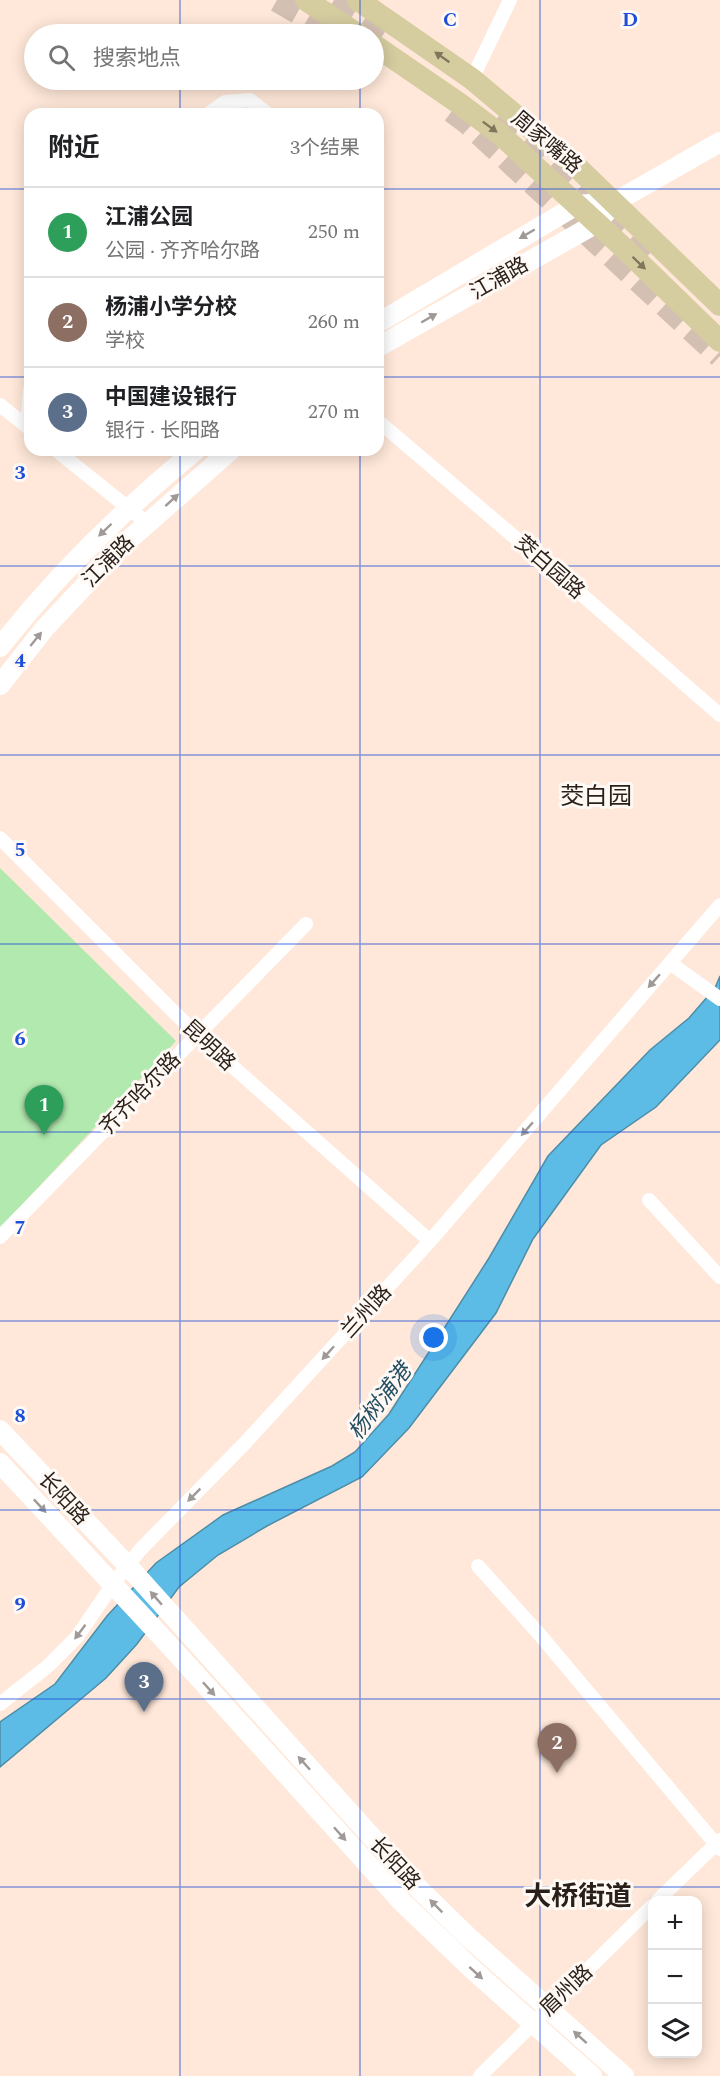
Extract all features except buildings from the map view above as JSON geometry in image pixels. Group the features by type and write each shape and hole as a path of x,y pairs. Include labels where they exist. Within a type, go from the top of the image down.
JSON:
{"main road":[{"path":"306,0 342,24"},
{"name":"周家嘴路","path":"358,0 472,79 578,168 720,305"},
{"name":"周家嘴路","path":"384,52 501,135 720,341"},
{"name":"江浦路","path":"384,344 597,223 615,202 720,142"},
{"name":"江浦路","path":"384,319 577,205 615,202"},
{"name":"江浦路","path":"0,646 57,580 128,508 189,456"},
{"name":"江浦路","path":"0,685 44,629 77,592 123,545 224,456"},
{"name":"长阳路","path":"0,1430 127,1565 414,1884 465,1934 624,2076"},
{"name":"长阳路","path":"0,1463 402,1902 471,1968 592,2076"}],"street":[{"path":"472,79 510,0"},
{"path":"216,108 225,102 250,100 260,108"},
{"path":"0,405 24,425"},
{"name":"茭白园路","path":"384,427 720,715"},
{"path":"63,456 147,523"},
{"name":"昆明路","path":"0,838 197,1035 430,1241"},
{"name":"兰州路","path":"0,1704 65,1650 82,1631 113,1584 140,1550 245,1443 430,1241 720,905"},
{"name":"齐齐哈尔路","path":"0,1237 306,924"},
{"path":"670,963 720,999"},
{"path":"649,1200 720,1277"},
{"path":"478,1566 540,1635 719,1845 662,1896"},
{"name":"眉州路","path":"480,2076 648,1910"}],"green space":[{"path":"0,868 176,1041 0,1228"}],"water":[{"name":"杨树浦港","path":"720,976 720,1040 656,1107 601,1145 533,1239 496,1313 409,1428 362,1477 267,1526 218,1555 179,1587 137,1644 106,1678 0,1767 0,1722 55,1684 107,1616 156,1563 223,1515 332,1466 355,1452 389,1414 489,1258 548,1156 650,1050 689,1018 715,988"}],"tunnel":[{"path":"277,0 319,24"},
{"path":"334,0 374,24"},
{"path":"384,30 395,37"},
{"path":"452,111 468,123 720,356"},
{"path":"500,115 654,255"}],"place":[{"name":"江浦公园","path":"44,1135"},
{"name":"中国建设银行","path":"144,1712"},
{"name":"杨浦小学分校","path":"557,1773"}],"district":[{"name":"茭白园","path":"596,796"},
{"name":"大桥街道","path":"578,1896"}]}
